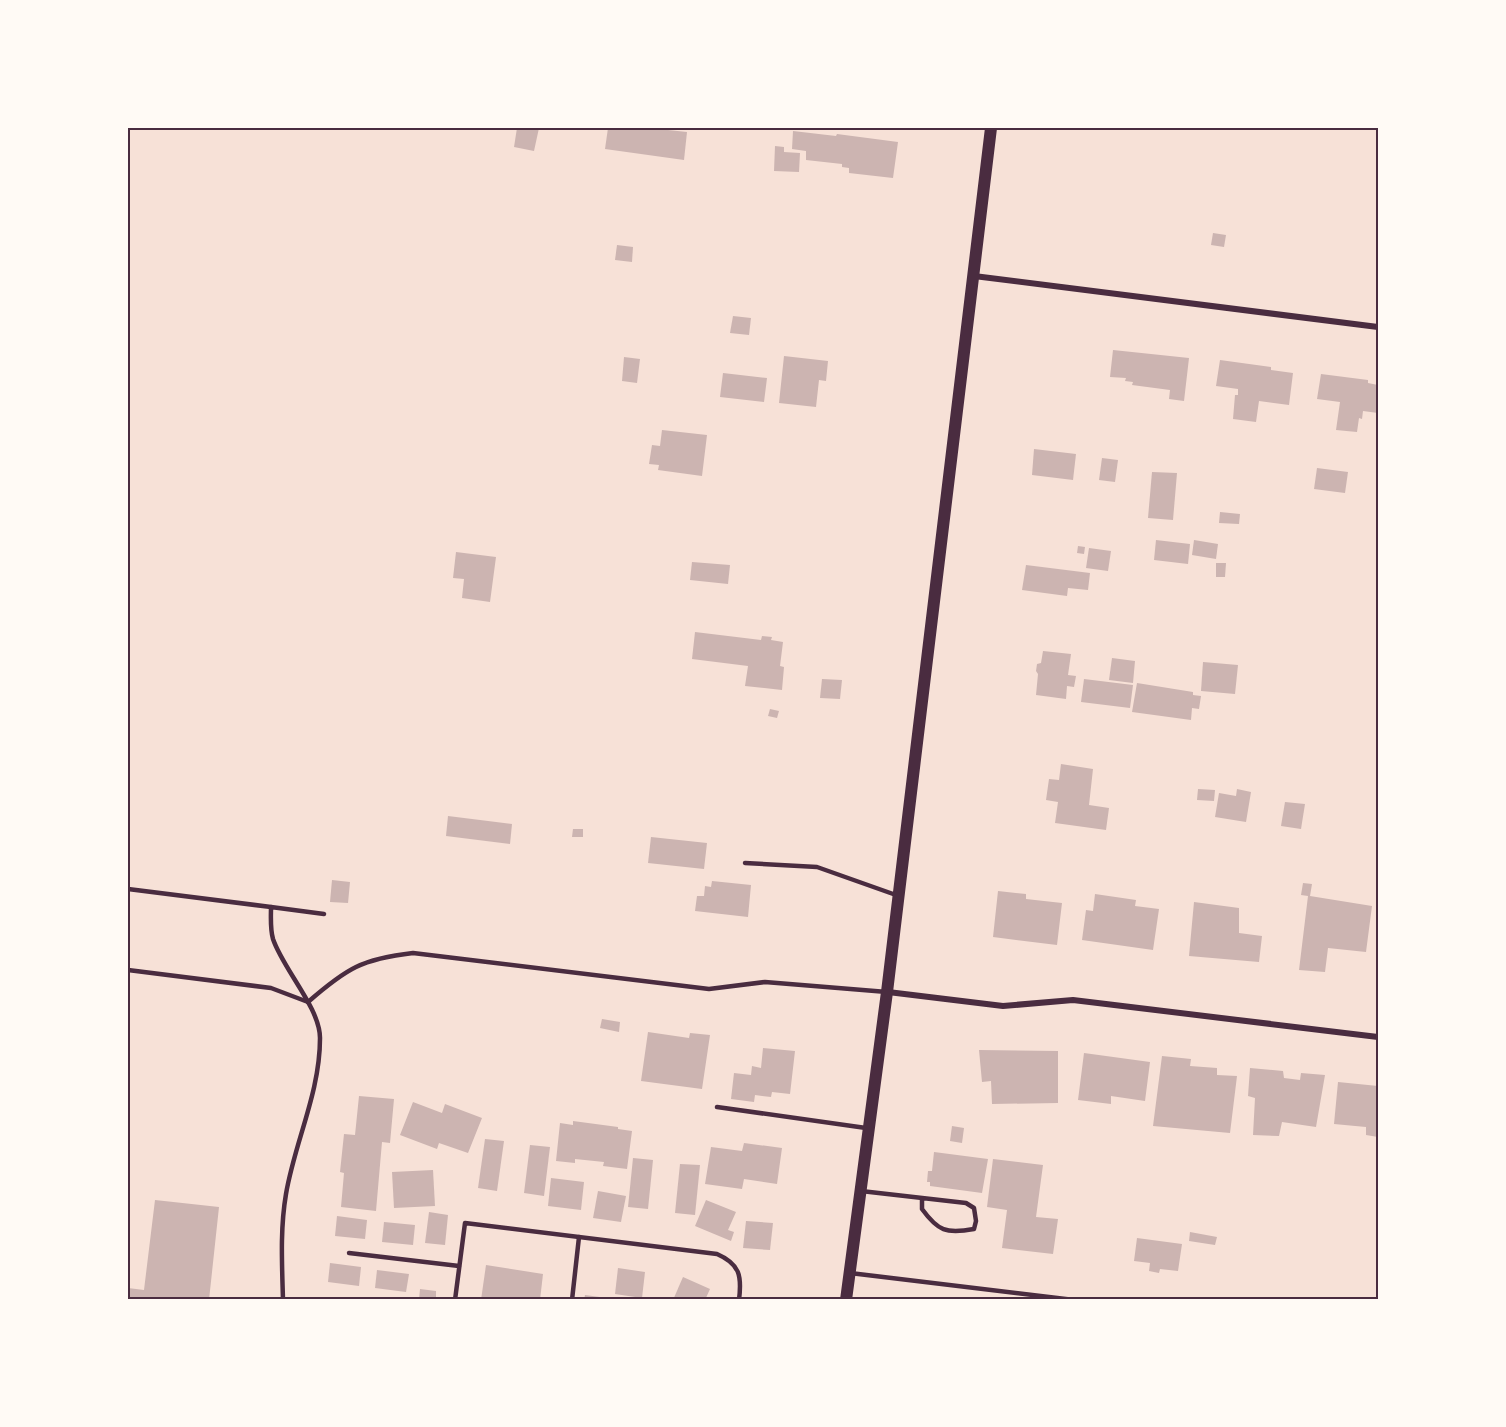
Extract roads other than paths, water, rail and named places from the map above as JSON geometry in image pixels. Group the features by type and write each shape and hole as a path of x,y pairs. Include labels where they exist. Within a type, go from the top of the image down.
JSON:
{"main road":[{"path":"846,1299 899,896 991,128"}],"street":[{"path":"974,276 1378,327"},
{"path":"887,992 1003,1006 1073,1000 1378,1037"}],"lane":[{"path":"745,863 817,867 899,896"},
{"path":"128,889 324,914"},
{"path":"271,907 273,937 290,974 314,1014 321,1035 312,1104 293,1163 286,1194 282,1234 283,1299"},
{"path":"308,1002 334,979 356,965 384,956 414,953 709,989 765,982 887,992"},
{"path":"128,970 271,988 308,1002"},
{"path":"717,1107 869,1128"},
{"path":"861,1191 966,1203 974,1208 976,1221 974,1229 958,1232 939,1228 922,1209 922,1198"},
{"path":"455,1299 465,1223 717,1254 736,1267 740,1279 739,1299"},
{"path":"572,1299 579,1237"},
{"path":"350,1253 459,1266"},
{"path":"850,1273 1074,1299"}]}
